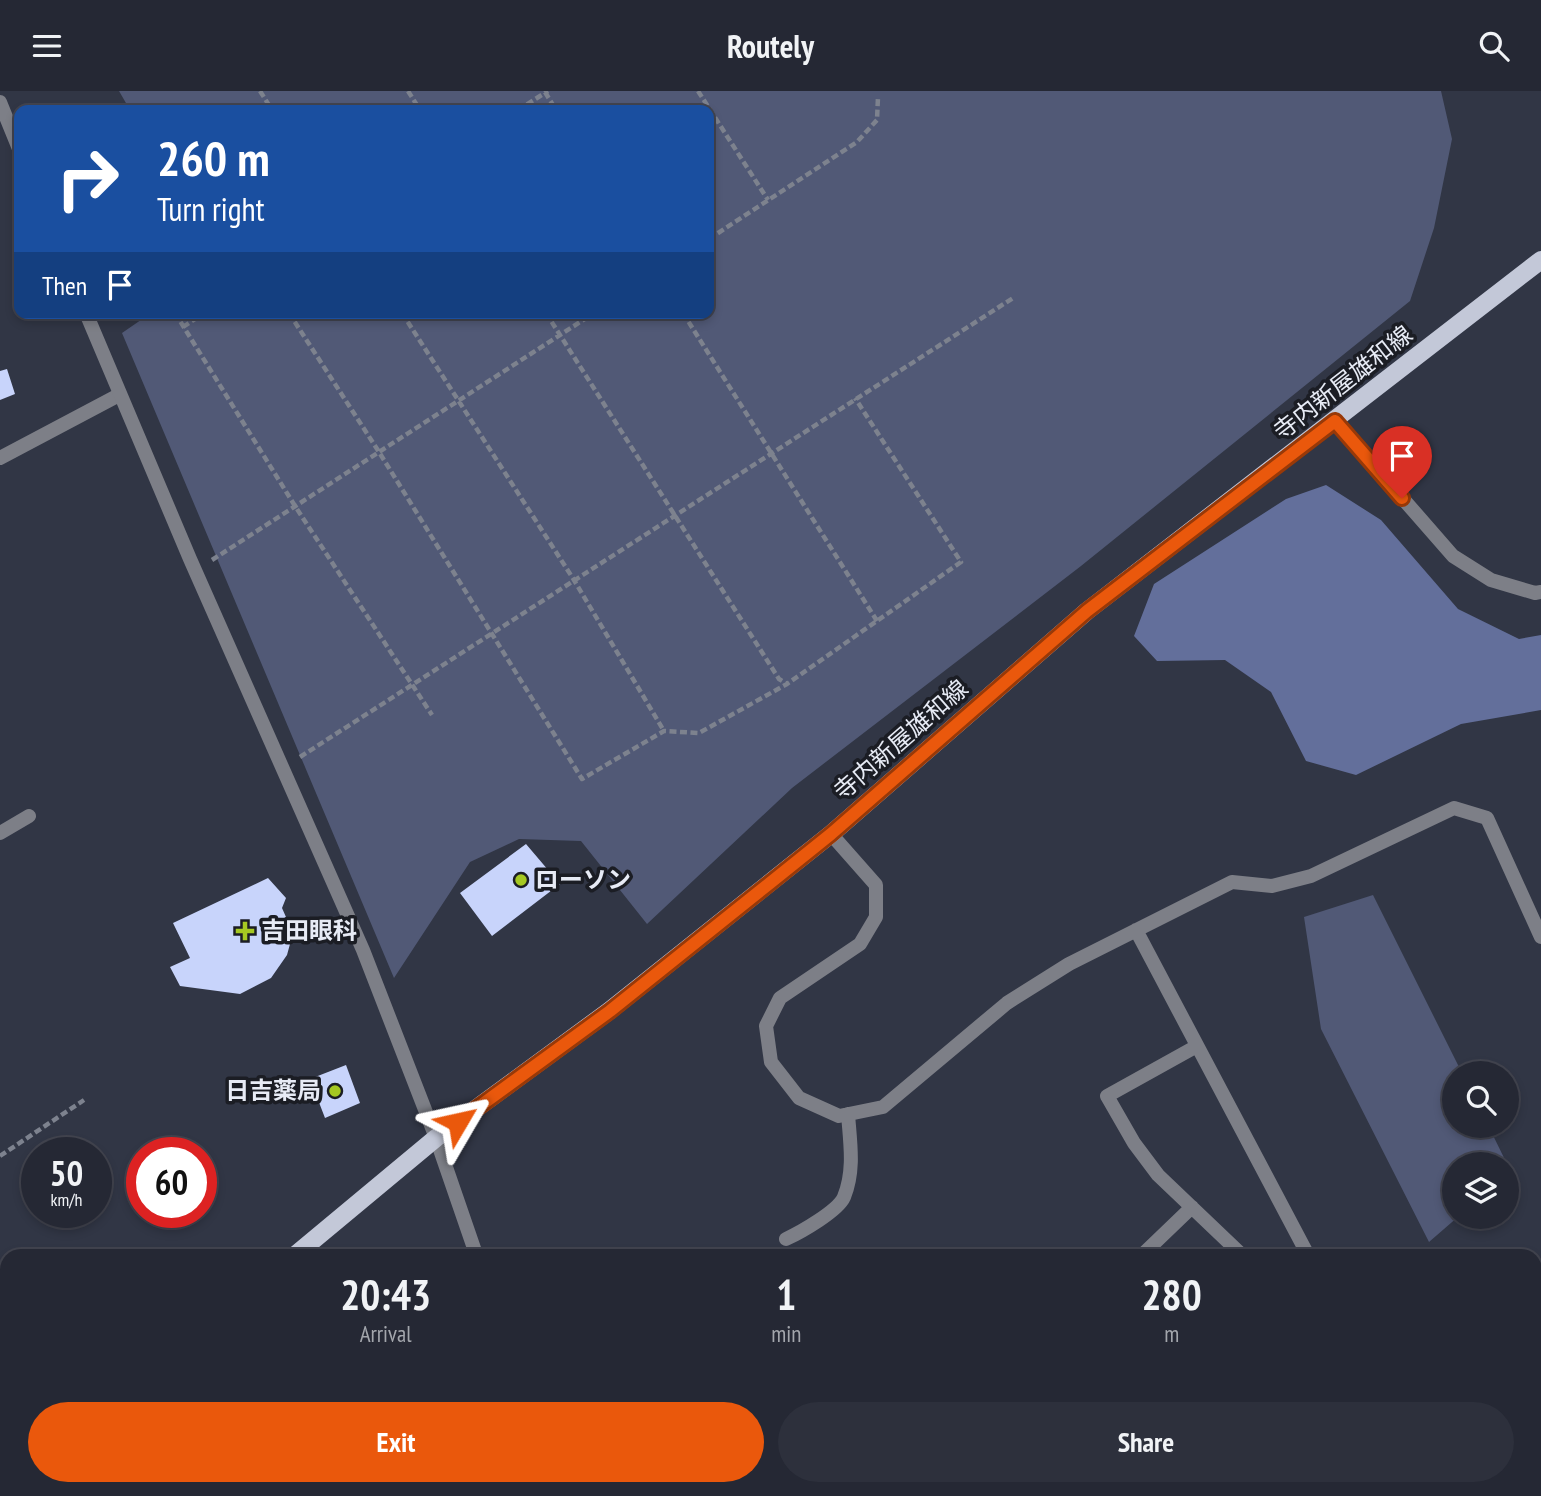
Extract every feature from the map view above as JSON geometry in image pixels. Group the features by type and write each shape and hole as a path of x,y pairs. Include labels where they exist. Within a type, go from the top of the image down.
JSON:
{"main road":[{"name":"寺内新屋雄和線","path":"303,1249 436,1138 610,1011 831,834 1087,611 1541,260"}],"street":[{"path":"0,102 14,137"},
{"path":"88,319 195,571 363,950 436,1138 474,1249"},
{"path":"0,459 119,395"},
{"path":"1335,421 1453,556 1491,580 1535,593 1541,592"},
{"path":"831,834 876,884 876,917 860,944 780,998 766,1026 771,1062 799,1098 839,1116 883,1107 1007,1003 1069,964 1136,930 1232,882 1272,886 1311,876 1454,808 1487,818 1541,937"},
{"path":"0,833 29,816"},
{"path":"1136,930 1305,1249"},
{"path":"1198,1046 1107,1096 1134,1143 1158,1175 1236,1249"},
{"path":"786,1239 810,1228 843,1200 852,1161 848,1114"},
{"path":"1148,1249 1192,1207"}],"path":[{"path":"526,105 546,92"},
{"path":"714,236 857,142 877,120 878,97"},
{"path":"714,116 768,200"},
{"path":"282,769 1013,298"},
{"path":"178,319 295,506 432,715"},
{"path":"183,327 195,319"},
{"path":"293,319 379,452 582,779 664,731 699,733 787,684 961,562 855,398"},
{"path":"405,319 574,580 664,731"},
{"path":"550,319 779,679 787,684"},
{"path":"195,571 585,319"},
{"path":"687,319 877,621"},
{"path":"0,1156 84,1100"}],"shaded area":[{"path":"119,91 1441,91 1452,139 1434,228 1410,301 1081,566 792,788 647,924 581,841 519,839 470,862 394,978 122,333 142,319 714,319 714,105 127,105"},
{"path":"1326,485 1381,520 1458,609 1519,639 1541,635 1541,710 1461,724 1356,775 1306,761 1271,692 1225,660 1157,661 1134,636 1154,584 1286,499"},
{"path":"1373,895 1456,1061 1442,1061 1442,1138 1494,1138 1501,1152 1442,1152 1444,1229 1429,1242 1321,1029 1304,917"}],"building":[{"path":"7,369 15,394 0,400 0,371"},
{"path":"526,844 560,884 492,936 460,893"},
{"name":"吉田眼科","path":"268,878 286,898 282,908 293,933 287,955 271,978 240,994 180,986 170,967 190,958 173,923"},
{"name":"日吉薬局","path":"346,1065 360,1103 325,1118 310,1079"}],"place":[{"name":"ローソン","path":"521,880"},
{"name":"吉田眼科","path":"245,931"},
{"name":"日吉薬局","path":"335,1091"}],"route":[{"path":"458,1122 610,1011 831,834 1087,611 1335,421 1402,498"}]}
